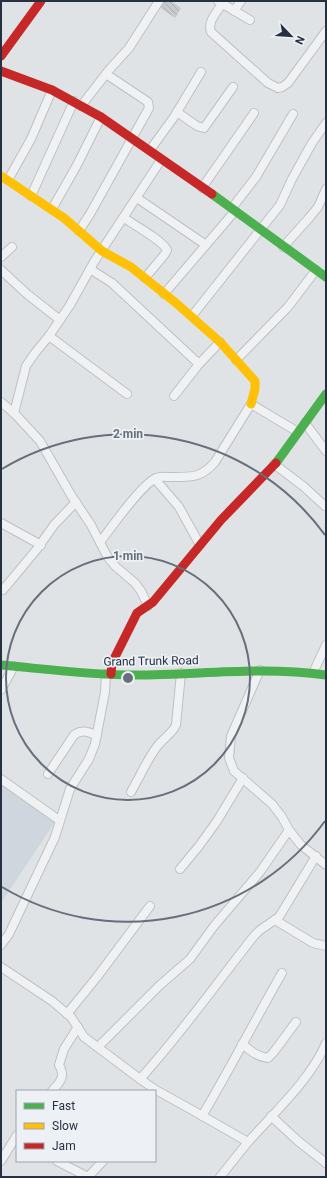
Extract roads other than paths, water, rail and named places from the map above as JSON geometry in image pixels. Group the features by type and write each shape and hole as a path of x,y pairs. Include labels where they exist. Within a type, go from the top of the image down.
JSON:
{"street":[{"path":"1,56 41,1"},
{"path":"31,196 78,104 129,48 159,1"},
{"path":"234,11 241,1"},
{"path":"250,20 220,2 209,28 211,32 268,83 278,88 288,83 326,31"},
{"path":"1,71 52,90 101,117 150,150 161,160 326,277"},
{"path":"150,150 177,112 201,72"},
{"path":"79,231 146,116 150,104 106,74"},
{"path":"177,112 197,126 204,128 233,86"},
{"path":"52,90 30,139 4,178 52,210 102,250 145,278 192,316 220,342 255,381 255,389 251,404 215,462 208,470 201,475 194,477 165,476 155,479 142,490 100,542"},
{"path":"202,188 254,113"},
{"path":"164,294 206,245 233,210 256,177 293,114"},
{"path":"52,210 101,117"},
{"path":"192,316 280,205 292,179 312,143 326,123"},
{"path":"14,413 26,366 60,320 90,269 161,160"},
{"path":"283,247 310,218 318,207 326,189"},
{"path":"137,198 206,245"},
{"path":"124,218 166,248 165,254 145,278"},
{"path":"1,257 12,247"},
{"path":"90,269 112,283 199,364"},
{"path":"1,270 27,294 60,320"},
{"path":"236,360 288,307 316,270"},
{"path":"49,336 127,394"},
{"path":"174,396 199,364 220,342"},
{"path":"1,945 9,934 55,837 59,820 70,789 89,759 95,744 108,674 127,631 137,613 154,602 221,520 274,464 325,397"},
{"path":"1,402 14,413 40,441 91,525 107,556 115,566 135,582 142,591 148,606"},
{"path":"251,404 298,432"},
{"path":"305,423 326,451"},
{"path":"274,464 303,486 325,506"},
{"path":"155,479 178,507 200,545"},
{"path":"3,590 23,568 54,525 76,502"},
{"path":"1,523 41,545"},
{"path":"313,673 326,645"},
{"name":"Grand Trunk Road","path":"1,665 80,673 134,675 260,670 326,675"},
{"path":"1,690 14,666"},
{"path":"260,670 231,736 229,758 234,771 272,804 282,817 288,830 301,845 326,865"},
{"path":"131,792 154,750 162,739 173,731 176,725 181,673"},
{"path":"48,774 74,735 78,732 84,731 97,735"},
{"path":"180,870 217,821 243,778"},
{"path":"1,779 59,820"},
{"path":"98,1047 160,985 190,959 214,926 260,872 288,830"},
{"path":"140,1079 174,1040 254,936 275,920 285,907 316,856"},
{"path":"68,1014 150,906"},
{"path":"275,920 313,943 326,946"},
{"path":"1,967 52,1001 71,1017 84,1037 154,1090"},
{"path":"202,1116 224,1080 282,972"},
{"path":"242,1044 254,1054 262,1058 268,1058 296,1022"},
{"path":"53,1090 62,1077 63,1071 59,1065 64,1049 78,1027"},
{"path":"220,1177 248,1142 306,1078 326,1043"},
{"path":"156,1092 248,1142"},
{"path":"271,1116 298,1142 326,1163"},
{"path":"1,1161 3,1150 16,1138"},
{"path":"58,1162 88,1177 102,1162"}]}
